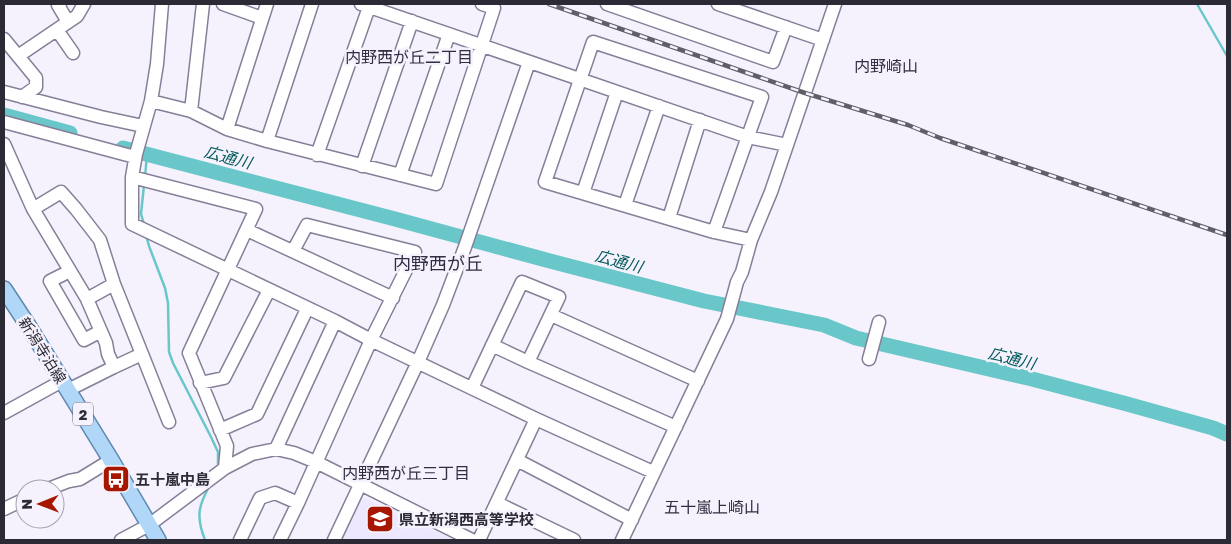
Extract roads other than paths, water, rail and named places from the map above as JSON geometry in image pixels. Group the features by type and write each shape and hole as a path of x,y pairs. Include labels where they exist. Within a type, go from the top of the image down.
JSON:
{"main road":[{"name":"新潟寺泊線","path":"4,289 65,385 158,540"}],"street":[{"path":"60,4 58,5 68,22"},
{"path":"18,56 77,16 84,4"},
{"path":"162,4 157,64 151,102 132,177 132,224 536,419 653,472"},
{"path":"191,110 204,4"},
{"path":"223,4 262,18"},
{"path":"227,129 267,4"},
{"path":"267,142 312,4"},
{"path":"151,102 191,110 227,129 267,142 436,184 494,8 482,4"},
{"path":"607,4 773,62 786,27"},
{"path":"718,4 822,40"},
{"path":"622,540 727,319 751,240 771,192 835,4"},
{"path":"317,155 365,5 748,137 787,145"},
{"path":"362,166 412,22"},
{"path":"57,30 73,53"},
{"path":"400,175 449,34"},
{"path":"4,39 36,78 36,87 22,97"},
{"path":"714,232 762,97 593,42 545,182 714,232 751,240"},
{"path":"334,540 418,362 443,304 465,247 529,62"},
{"path":"4,92 143,128"},
{"path":"583,193 617,92"},
{"path":"625,205 659,106"},
{"path":"669,218 700,120"},
{"path":"4,122 136,156"},
{"path":"4,144 33,209 87,299 114,367"},
{"path":"132,177 256,209 189,353 227,446 225,468"},
{"path":"33,209 61,192 100,240 114,284 169,422"},
{"path":"280,540 371,340 415,252 307,226 293,251"},
{"path":"247,230 393,298"},
{"path":"70,271 50,280 84,340 101,331"},
{"path":"472,388 522,282 559,297 528,362"},
{"path":"87,299 114,284"},
{"path":"200,383 224,378 269,290"},
{"path":"220,430 256,414 307,309"},
{"path":"551,315 698,381"},
{"path":"276,449 335,321"},
{"path":"869,356 878,322"},
{"path":"492,345 676,427"},
{"path":"4,414 65,385 114,367 142,354"},
{"path":"479,540 536,419"},
{"path":"121,540 149,525 225,468 252,454 276,449 294,453 316,462 472,540"},
{"path":"65,483 80,478 111,460"},
{"path":"517,460 632,520"},
{"path":"240,540 260,498 274,493 298,503"},
{"path":"497,503 574,540"}],"waterway":[{"path":"1197,4 1227,56"},
{"name":"広通川","path":"4,115 70,133"},
{"name":"広通川","path":"123,148 704,301 824,325 856,338 1032,379 1213,428 1227,434"},
{"path":"145,177 147,154"},
{"path":"144,185 141,214 144,224"},
{"path":"146,235 165,288 168,303 169,352 218,452 218,466"},
{"path":"205,540 199,518 203,499 210,485"}],"railway":[{"path":"549,4 805,93 908,125 940,138 1227,235"}],"place":[{"name":"五十嵐中島","path":"116,479"},
{"name":"県立新潟西高等学校","path":"380,519"}],"district":[{"name":"内野西が丘二丁目","path":"409,57"},
{"name":"内野崎山","path":"886,66"},
{"name":"内野西が丘","path":"438,263"},
{"name":"内野西が丘三丁目","path":"406,473"},
{"name":"五十嵐上崎山","path":"712,507"}]}
